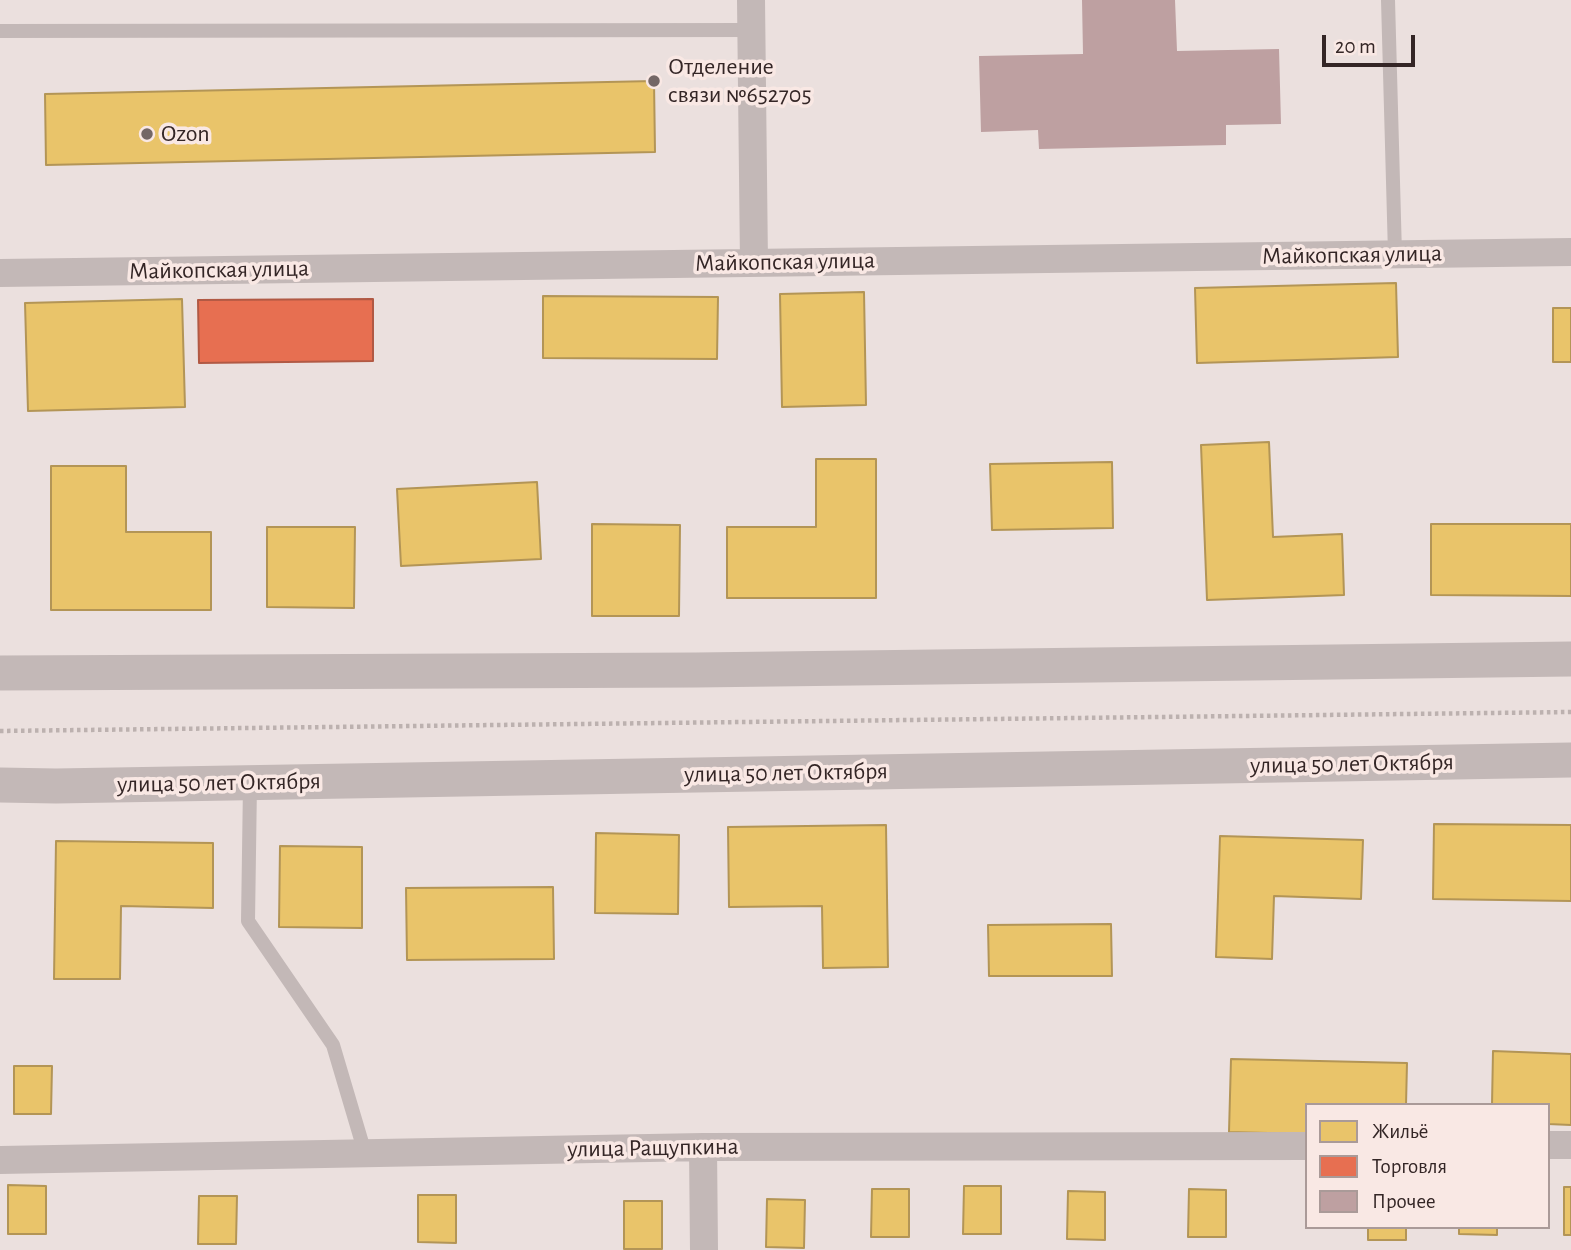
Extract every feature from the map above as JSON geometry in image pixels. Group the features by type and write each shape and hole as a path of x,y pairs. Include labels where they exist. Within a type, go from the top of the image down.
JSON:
{"street":[{"path":"751,0 754,263"},
{"name":"Майкопская улица","path":"0,273 1571,252"},
{"path":"0,673 696,670 1571,659"},
{"name":"улица 50 лет Октября","path":"0,785 1571,760"},
{"path":"1550,1145 1571,1145"},
{"name":"улица Ращупкина","path":"0,1160 703,1147 1305,1146"},
{"path":"703,1147 704,1250"}],"lane":[{"path":"1388,0 1395,254"},
{"path":"0,32 751,30"},
{"path":"250,782 248,921 333,1045 365,1153"}],"path":[{"path":"0,731 1571,712"}],"building: Жильё":[{"path":"654,81 655,152 46,165 45,94"},
{"path":"1396,283 1398,357 1197,363 1195,288"},
{"path":"864,292 866,405 782,407 780,294"},
{"path":"543,296 718,297 717,359 543,358"},
{"path":"182,299 185,407 28,411 25,303"},
{"path":"1553,308 1571,308 1571,362 1553,362"},
{"path":"1269,442 1273,537 1342,534 1344,595 1207,600 1201,445"},
{"path":"816,459 876,459 876,598 727,598 727,527 816,527"},
{"path":"1112,462 1113,528 992,530 990,464"},
{"path":"51,466 126,466 126,532 211,532 211,610 51,610"},
{"path":"537,482 541,559 401,566 397,489"},
{"path":"592,524 680,525 679,616 592,616"},
{"path":"1431,524 1571,524 1571,596 1431,595"},
{"path":"267,527 355,527 354,608 267,607"},
{"path":"1434,824 1571,825 1571,901 1433,899"},
{"path":"886,825 888,967 823,968 822,906 729,907 728,827"},
{"path":"596,833 679,835 678,914 595,913"},
{"path":"1220,836 1363,840 1361,899 1274,896 1272,959 1216,957"},
{"path":"56,841 213,843 213,908 121,906 120,979 54,979"},
{"path":"280,846 362,847 362,928 279,927"},
{"path":"553,887 554,959 407,960 406,888"},
{"path":"1111,924 1112,976 989,976 988,925"},
{"path":"1493,1051 1571,1054 1571,1125 1550,1124 1550,1103 1492,1103"},
{"path":"1231,1059 1407,1063 1406,1103 1305,1103 1305,1134 1229,1132"},
{"path":"14,1066 52,1066 51,1114 14,1114"},
{"path":"8,1185 46,1186 46,1234 8,1234"},
{"path":"964,1186 1001,1186 1001,1234 963,1234"},
{"path":"1564,1187 1571,1187 1571,1235 1564,1235"},
{"path":"872,1189 909,1189 909,1237 871,1237"},
{"path":"1189,1189 1226,1190 1226,1237 1188,1237"},
{"path":"1068,1191 1105,1192 1105,1240 1067,1239"},
{"path":"418,1195 456,1195 456,1243 418,1242"},
{"path":"199,1196 237,1196 236,1244 198,1244"},
{"path":"767,1199 805,1200 804,1248 766,1247"},
{"path":"624,1201 662,1201 662,1249 624,1249"},
{"path":"1368,1229 1406,1229 1406,1240 1368,1240"},
{"path":"1459,1229 1497,1229 1497,1235 1459,1234"}],"building: Торговля":[{"path":"373,299 373,361 199,363 198,300"}],"building: Прочее":[{"path":"1082,0 1175,0 1177,51 1279,49 1281,124 1226,125 1226,145 1039,149 1038,130 981,132 979,56 1083,54"}],"place":[{"name":"Отделение связи №652705","path":"654,81"},
{"name":"Ozon","path":"147,134"}]}
